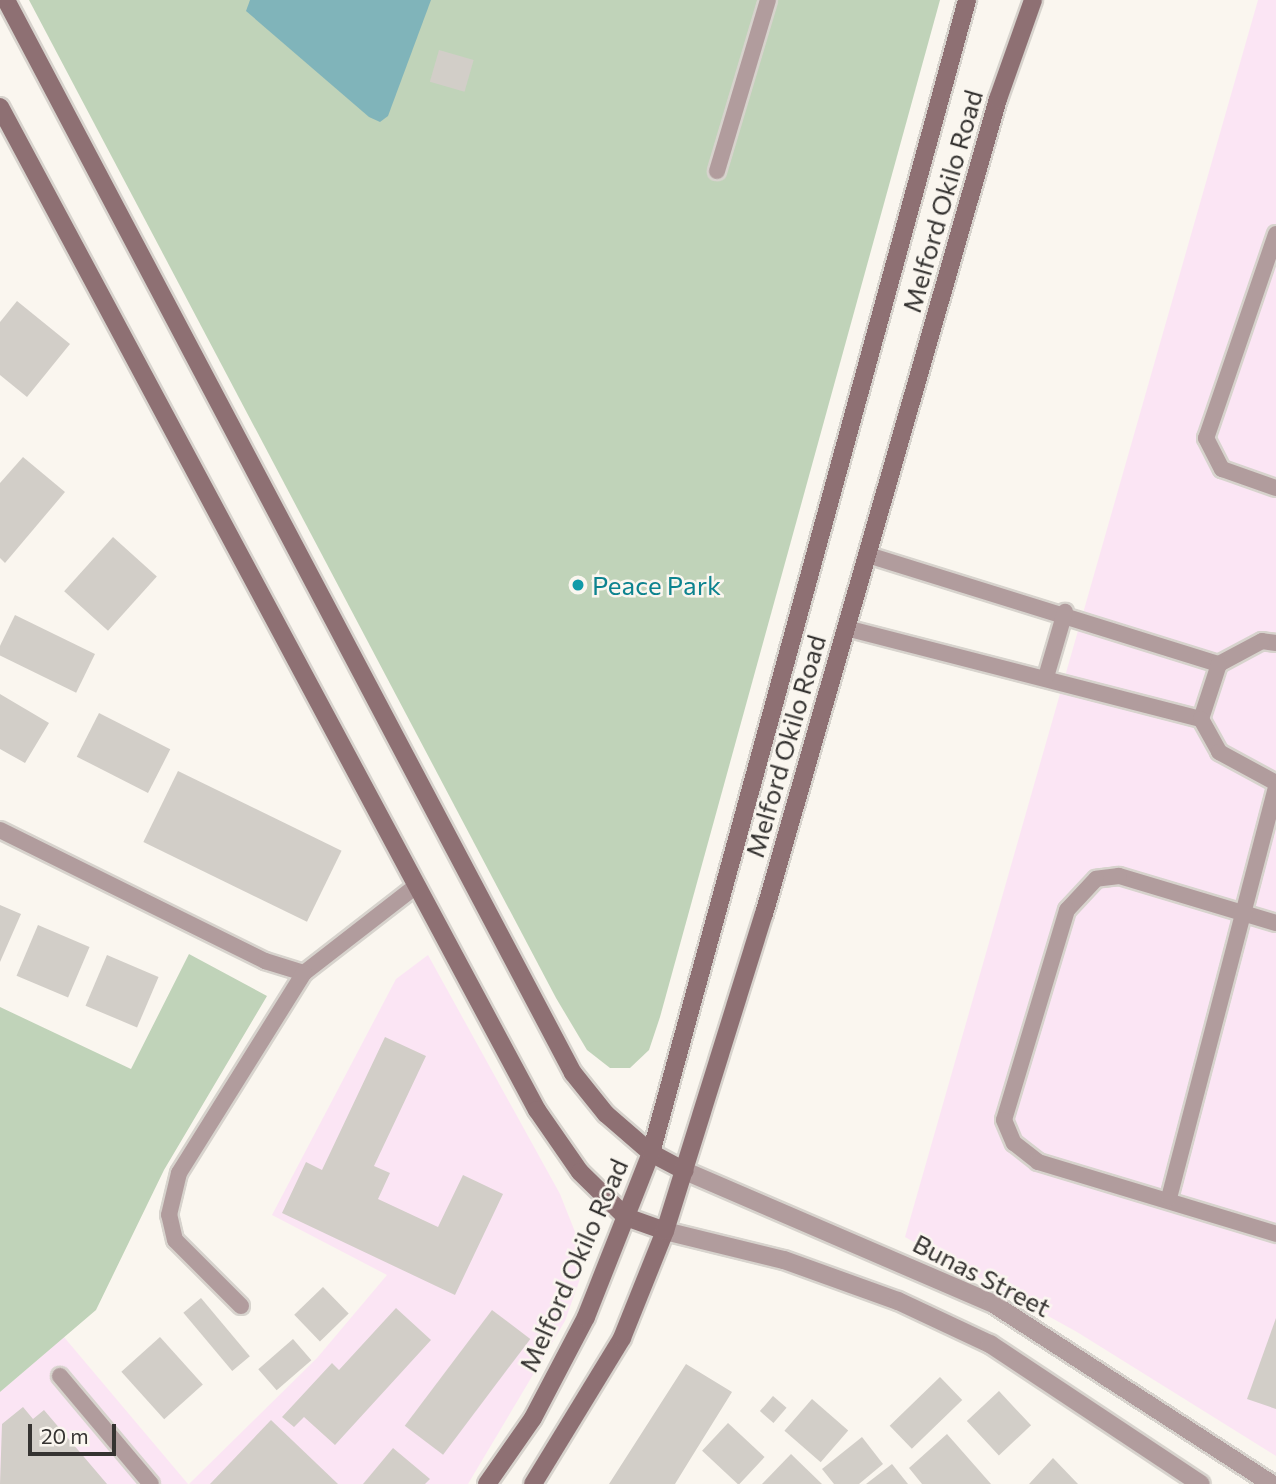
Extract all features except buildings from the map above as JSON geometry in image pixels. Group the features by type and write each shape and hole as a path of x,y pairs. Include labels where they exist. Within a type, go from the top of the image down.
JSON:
{"main road":[{"path":"6,0 567,1063 606,1114 651,1153 685,1171"},
{"name":"Melford Okilo Road","path":"487,1484 533,1418 574,1339 651,1153 967,0"},
{"name":"Melford Okilo Road","path":"533,1484 622,1338 665,1231 868,555 998,99 1033,0"},
{"path":"0,107 415,887 537,1110 580,1172 626,1217 665,1231"}],"street":[{"name":"Bunas Street","path":"685,1171 992,1303 1272,1484"},
{"path":"665,1231 784,1260 898,1301 980,1339 1201,1484"}],"lane":[{"path":"717,171 768,0"},
{"path":"1276,234 1206,438 1223,469 1276,488"},
{"path":"868,555 1065,612 1219,664"},
{"path":"1046,677 1065,612"},
{"path":"846,628 1046,677 1201,719 1219,752 1276,785 1168,1198"},
{"path":"1201,719 1219,664 1262,641 1276,643"},
{"path":"0,830 265,961 304,973"},
{"path":"1276,923 1119,876 1096,879 1080,892 1068,910 1004,1120 1014,1143 1038,1162 1168,1198 1276,1234"},
{"path":"241,1306 175,1240 169,1215 178,1173 304,973 415,887"},
{"path":"60,1376 151,1484"}],"shaded area":[{"path":"1258,0 1276,0 1276,1456 1077,1332 905,1237"},
{"path":"428,955 560,1194 579,1242 581,1276 565,1321 468,1484 189,1484 317,1358 387,1275 272,1215 396,979"},
{"path":"64,1337 188,1484 0,1484 0,1392"}],"green space":[{"name":"Peace Park","path":"29,0 940,0 660,1017 649,1050 630,1068 610,1068 587,1050 556,998"},
{"path":"189,954 267,996 164,1170 96,1310 0,1392 0,1007 131,1069"}],"water":[{"path":"250,0 431,0 388,116 380,122 369,117 246,11"}],"place":[{"name":"Peace Park","path":"578,585"}]}
